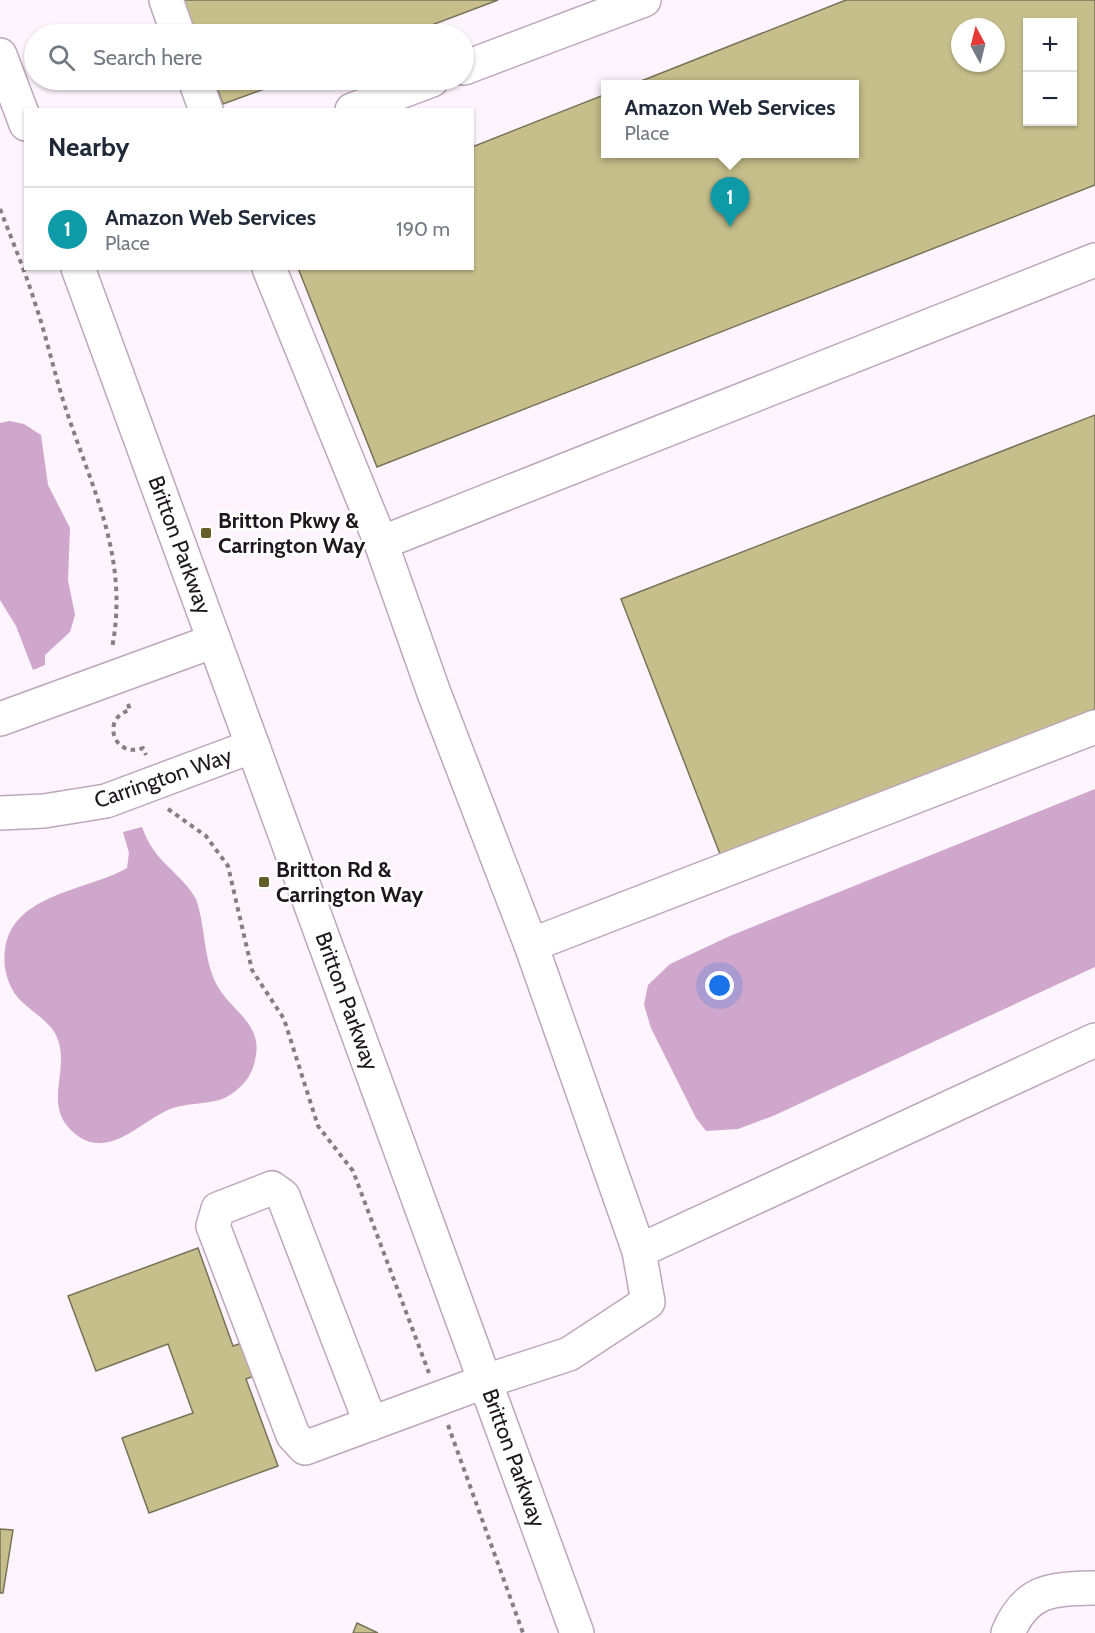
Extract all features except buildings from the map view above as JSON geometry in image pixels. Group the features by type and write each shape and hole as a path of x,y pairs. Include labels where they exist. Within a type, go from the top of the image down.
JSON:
{"main road":[{"path":"166,0 174,24"},
{"path":"474,64 644,0"},
{"path":"0,55 24,119"},
{"path":"199,90 205,108"},
{"path":"357,108 405,90"},
{"path":"381,543 1095,260"},
{"name":"Britton Parkway","path":"79,270 577,1633"},
{"path":"270,270 381,543 434,693 531,945 639,1251 648,1302 569,1354 486,1381 371,1424 305,1448 293,1435 213,1226 218,1209 272,1188 283,1196 371,1424"},
{"path":"0,719 214,641"},
{"path":"531,945 1095,727"},
{"name":"Carrington Way","path":"0,813 44,811 106,801 253,746"},
{"path":"639,1251 1095,1040"},
{"path":"1008,1633 1019,1608 1028,1601 1061,1589 1095,1588"}],"path":[{"path":"0,209 35,303 63,401 111,544 117,578 116,628 111,654 130,710 122,712 115,720 115,738 118,744 129,750 143,748 168,808 206,836 228,866 252,970 284,1019 318,1126 353,1171 439,1398 523,1633"}],"shaded area":[{"path":"9,421 24,424 41,435 48,485 70,528 68,580 75,615 70,632 45,655 45,665 33,670 16,626 0,600 0,423"},
{"path":"1095,789 1095,967 773,1116 738,1129 706,1131 696,1118 651,1028 644,1005 648,985 670,964 730,936"},
{"path":"142,827 147,840 160,858 196,899 213,977 224,995 250,1025 256,1044 256,1055 248,1078 230,1095 210,1102 173,1108 115,1140 103,1143 90,1142 78,1136 66,1125 60,1113 58,1088 61,1061 56,1035 46,1022 16,996 8,980 4,960 5,950 11,931 22,916 36,905 127,868 129,853 123,832"}],"place":[{"name":"Amazon Web Services","path":"730,227"},
{"name":"Britton Pkwy & Carrington Way","path":"206,533"},
{"name":"Britton Rd & Carrington Way","path":"264,882"}]}
